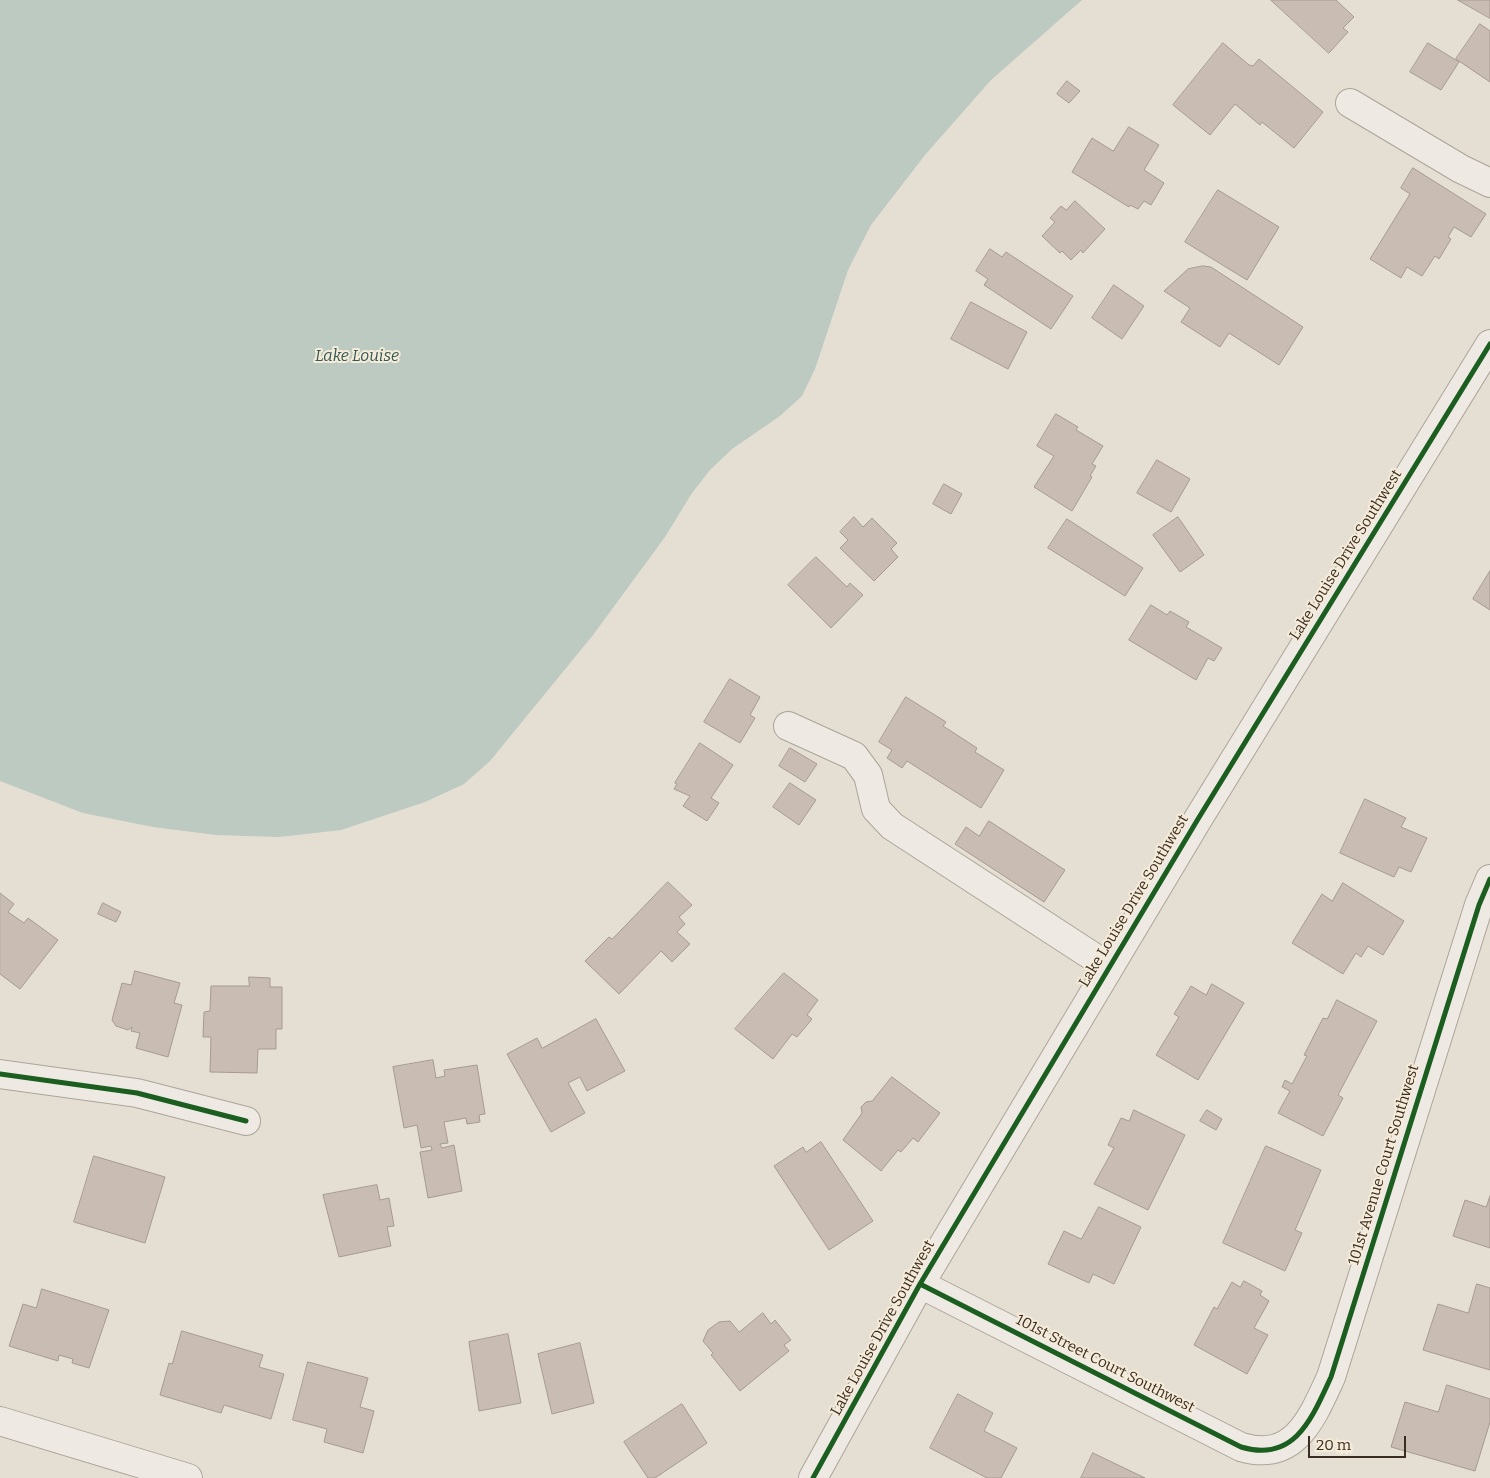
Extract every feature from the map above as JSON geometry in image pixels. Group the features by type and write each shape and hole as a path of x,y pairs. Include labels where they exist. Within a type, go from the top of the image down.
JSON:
{"street":[{"path":"1350,102 1461,169 1490,183"},
{"name":"Lake Louise Drive Southwest","path":"813,1478 920,1284 1198,819 1490,344"},
{"path":"788,726 854,756 868,775 876,809 892,826 1109,968"},
{"name":"101st Avenue Court Southwest","path":"1282,1448 1299,1435 1314,1414 1331,1377 1479,905 1490,879"},
{"path":"0,1074 137,1093 246,1121"},
{"name":"101st Street Court Southwest","path":"920,1284 1240,1447 1254,1451 1271,1451 1282,1448"},
{"path":"0,1422 188,1478"}],"water":[{"name":"Lake Louise","path":"0,0 1082,0 991,80 925,155 871,225 848,270 815,369 802,396 780,416 732,449 710,470 692,493 665,537 593,635 490,761 464,784 425,802 341,830 279,837 216,835 153,827 83,813 0,781"}],"building":[{"path":"1271,0 1336,0 1354,17 1343,28 1348,32 1329,53"},
{"path":"1458,0 1490,0 1490,18"},
{"path":"1480,24 1490,31 1490,82 1456,59"},
{"path":"1223,43 1249,65 1253,66 1259,59 1323,112 1294,148 1262,122 1260,125 1235,104 1210,135 1173,105"},
{"path":"1428,43 1459,62 1441,90 1410,72"},
{"path":"1067,81 1080,91 1069,103 1057,94"},
{"path":"1129,127 1159,145 1144,170 1164,183 1151,205 1144,201 1138,209 1130,205 1129,207 1072,172 1092,138 1113,151"},
{"path":"1413,168 1486,214 1471,237 1454,227 1448,237 1451,239 1439,259 1435,256 1422,276 1407,267 1401,278 1370,259 1410,194 1401,188"},
{"path":"1218,190 1279,227 1247,280 1185,242"},
{"path":"1075,201 1105,229 1083,253 1081,250 1071,260 1062,251 1060,253 1042,236 1055,222 1050,218 1061,206 1066,210"},
{"path":"990,249 1002,257 1006,252 1073,296 1051,329 984,285 988,279 976,271"},
{"path":"1203,266 1211,267 1303,327 1279,365 1229,333 1220,347 1181,322 1190,308 1164,291 1188,269"},
{"path":"1114,285 1144,306 1122,339 1092,318"},
{"path":"971,302 1027,332 1008,369 951,339"},
{"path":"1056,414 1078,427 1076,430 1103,446 1092,464 1096,466 1090,476 1092,477 1072,511 1034,487 1054,456 1037,446"},
{"path":"1157,460 1190,479 1171,512 1137,493"},
{"path":"944,484 962,494 951,514 933,504"},
{"path":"854,517 863,527 872,518 897,543 891,549 898,557 874,581 840,548 848,540 840,532"},
{"path":"1178,517 1204,555 1180,572 1153,535"},
{"path":"1067,519 1143,568 1125,596 1048,548"},
{"path":"816,557 847,587 850,583 863,595 831,628 788,585"},
{"path":"1490,571 1490,610 1473,599"},
{"path":"1151,605 1167,615 1170,611 1189,622 1186,627 1222,648 1214,661 1208,658 1196,680 1129,640"},
{"path":"730,679 760,697 750,715 755,718 740,743 704,722"},
{"path":"906,697 946,722 943,726 977,748 975,752 1004,770 981,808 907,761 902,768 887,758 892,750 879,742"},
{"path":"700,743 733,765 711,798 719,803 707,821 683,806 690,796 674,789 677,784 675,783"},
{"path":"790,748 817,764 805,782 779,766"},
{"path":"790,783 816,800 799,825 773,807"},
{"path":"1365,799 1406,818 1401,827 1427,838 1411,872 1399,867 1394,877 1340,853"},
{"path":"989,821 1065,870 1044,902 955,844 966,827 979,836"},
{"path":"668,882 692,905 679,917 685,924 677,932 690,944 672,962 661,951 619,994 585,961 609,937 612,939"},
{"path":"1343,883 1404,921 1383,955 1368,946 1361,957 1356,953 1343,974 1292,943 1322,894 1332,901"},
{"path":"0,893 14,904 8,912 24,923 28,918 58,940 20,989 0,974"},
{"path":"103,903 121,912 116,922 98,914"},
{"path":"135,971 180,983 174,1003 182,1005 168,1057 136,1048 140,1033 131,1031 132,1027 128,1030 116,1026 112,1020 122,983 131,985"},
{"path":"784,973 818,1000 807,1015 812,1019 797,1037 792,1034 773,1059 735,1029"},
{"path":"249,977 270,978 270,987 282,987 282,1029 276,1029 276,1049 258,1049 257,1073 210,1072 211,1037 203,1037 204,1012 210,1011 211,986 249,986"},
{"path":"1212,984 1244,1003 1198,1080 1156,1055 1179,1017 1174,1014 1191,986 1206,995"},
{"path":"1337,1000 1377,1021 1338,1095 1343,1098 1323,1136 1278,1113 1290,1091 1282,1087 1285,1080 1292,1084 1307,1056 1304,1055 1323,1018 1327,1019"},
{"path":"596,1019 625,1071 587,1091 580,1077 568,1083 585,1113 551,1132 507,1054 537,1038 542,1048"},
{"path":"433,1060 436,1078 445,1076 444,1070 477,1065 485,1114 479,1115 480,1122 467,1124 466,1118 444,1122 448,1143 440,1144 442,1148 454,1145 462,1191 428,1198 420,1152 432,1150 431,1146 421,1148 417,1125 404,1128 393,1067"},
{"path":"892,1077 940,1113 918,1142 913,1138 901,1152 898,1150 881,1171 843,1140 862,1113 861,1107 866,1102 872,1101"},
{"path":"1134,1110 1185,1135 1148,1210 1094,1184 1114,1148 1108,1145 1121,1118 1129,1121"},
{"path":"1207,1110 1222,1119 1216,1130 1200,1121"},
{"path":"821,1142 873,1221 829,1250 774,1166 803,1147 806,1152"},
{"path":"1266,1146 1321,1170 1295,1230 1302,1233 1285,1271 1223,1243"},
{"path":"94,1156 165,1177 145,1243 74,1222"},
{"path":"377,1185 380,1200 389,1198 394,1226 387,1227 391,1246 339,1257 323,1195"},
{"path":"1490,1196 1490,1248 1453,1236 1465,1200 1486,1207"},
{"path":"1099,1207 1141,1227 1114,1284 1093,1274 1089,1283 1048,1264 1064,1231 1081,1239"},
{"path":"1244,1281 1262,1291 1260,1295 1269,1301 1254,1328 1268,1335 1247,1374 1194,1345 1214,1307 1217,1309 1232,1282 1240,1287"},
{"path":"1477,1284 1490,1288 1490,1370 1423,1350 1438,1304 1468,1313"},
{"path":"42,1289 109,1310 89,1368 72,1363 73,1359 59,1355 58,1361 9,1346 23,1304 36,1308"},
{"path":"763,1313 771,1324 775,1320 791,1340 784,1345 789,1351 740,1391 711,1355 713,1353 703,1341 708,1330 719,1322 730,1321 739,1332"},
{"path":"182,1331 263,1355 259,1367 284,1374 271,1419 224,1405 221,1413 160,1395 169,1363 172,1364"},
{"path":"508,1334 521,1403 479,1411 469,1342"},
{"path":"580,1343 594,1403 552,1414 538,1354"},
{"path":"308,1362 368,1378 360,1407 374,1411 363,1453 324,1442 327,1429 293,1420"},
{"path":"1447,1385 1490,1399 1490,1422 1475,1471 1391,1447 1405,1402 1438,1412"},
{"path":"958,1394 993,1413 984,1431 1017,1448 1001,1478 987,1478 930,1448"},
{"path":"682,1404 707,1443 655,1478 648,1478 624,1442"},
{"path":"1093,1453 1145,1478 1081,1478"}],"cycle path":[{"path":"813,1478 920,1284 1198,819 1490,344"},
{"path":"920,1284 1241,1447 1260,1450 1275,1449 1288,1443 1308,1421 1331,1377 1479,905 1490,879"},
{"path":"0,1074 137,1093 246,1121"}]}
